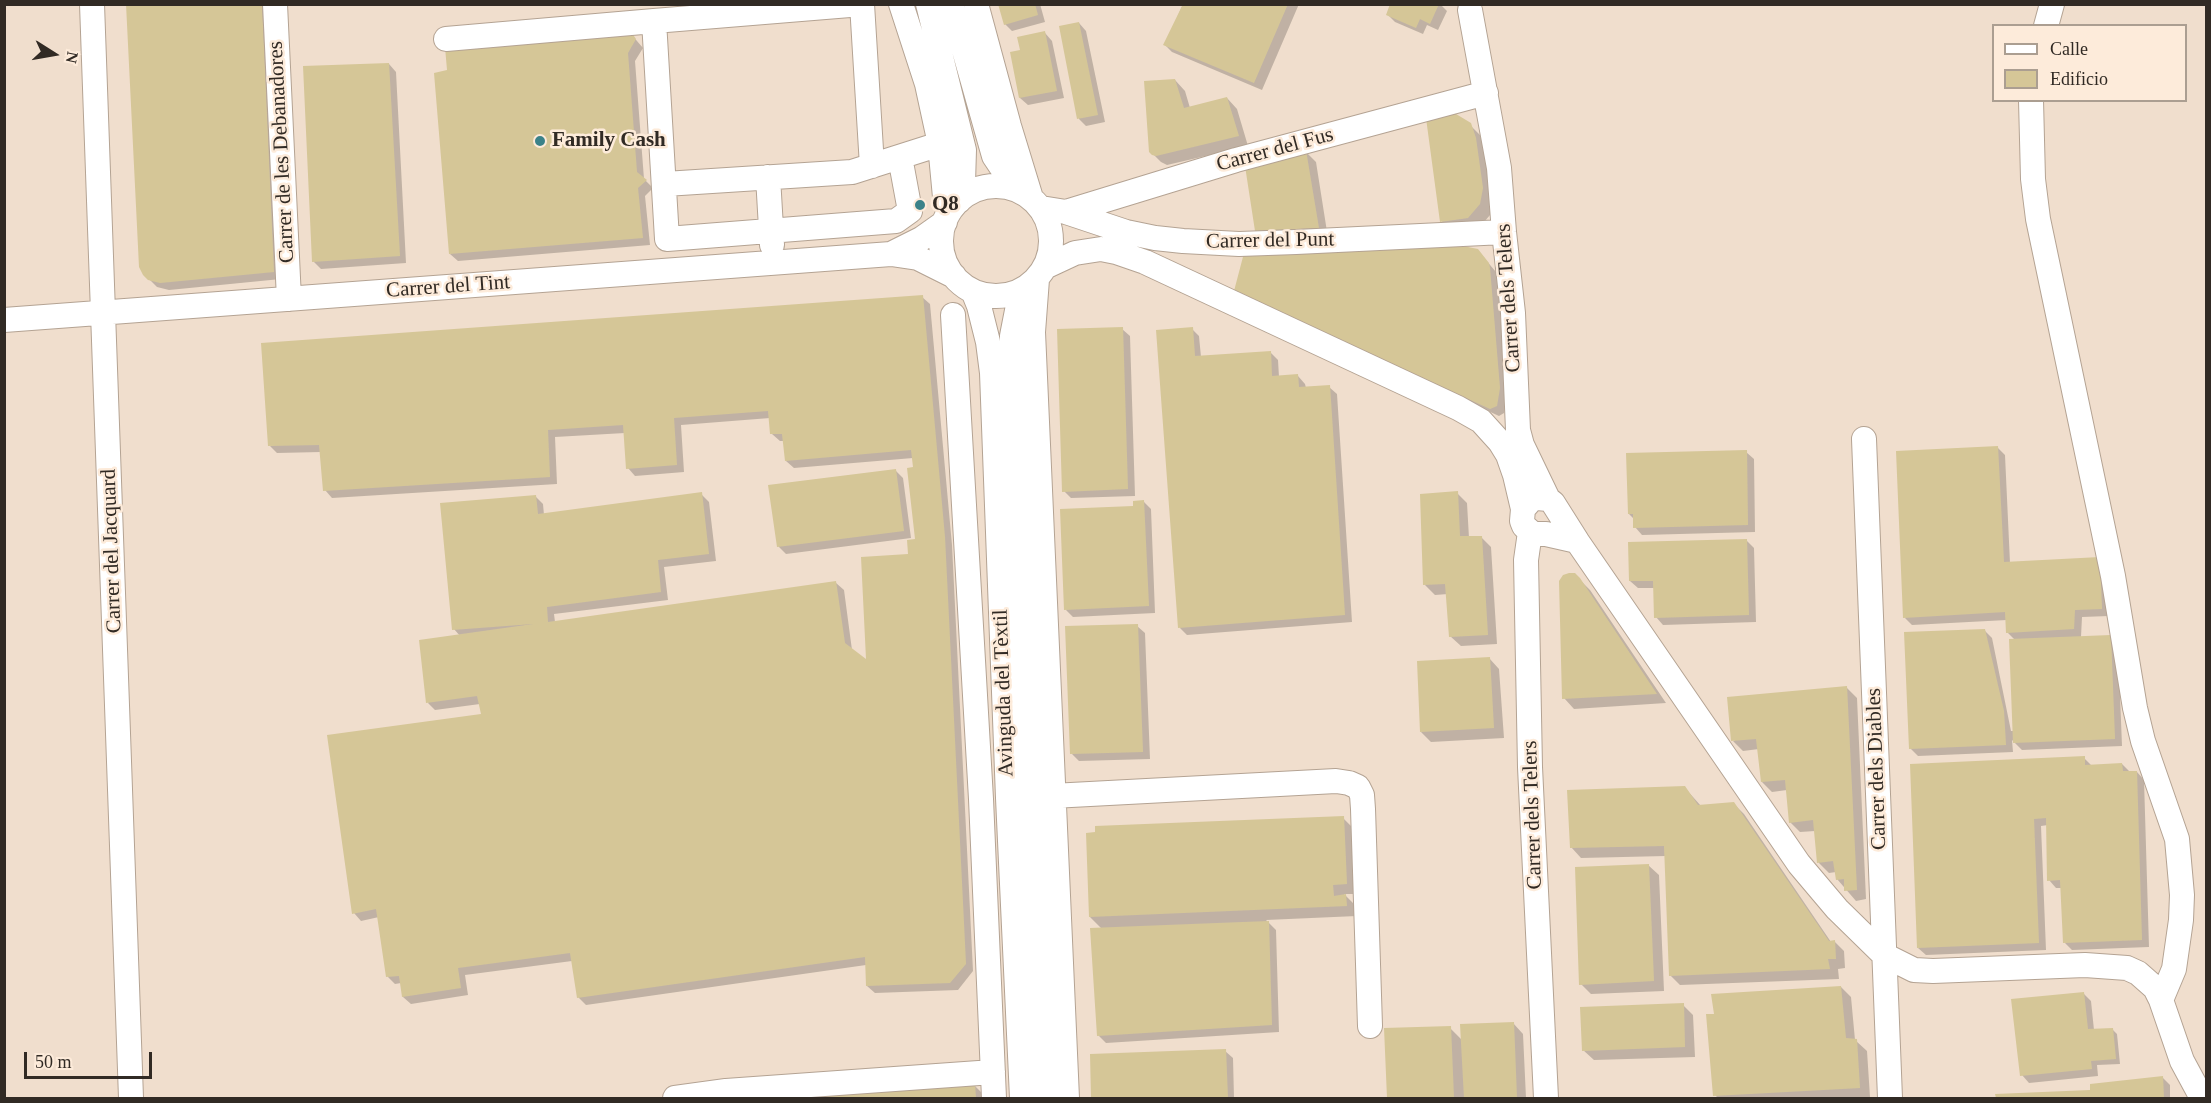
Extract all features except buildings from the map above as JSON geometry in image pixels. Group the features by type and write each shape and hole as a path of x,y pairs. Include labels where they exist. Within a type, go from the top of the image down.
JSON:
{"street":[{"name":"Carrer del Jacquard","path":"92,4 131,1098"},
{"name":"Carrer de les Debanadores","path":"275,4 289,299"},
{"path":"446,39 862,4 872,166"},
{"path":"901,4 927,84 940,144 945,198 951,211"},
{"path":"927,4 964,150 963,183 941,236 946,264 964,284"},
{"path":"951,4 994,156 1048,222 1052,237 1050,253 1034,279 1033,332 1067,1098"},
{"path":"976,4 1029,198"},
{"path":"2047,24 2052,4"},
{"name":"Carrer dels Telers","path":"1470,10 1500,168 1513,313 1515,403 1522,445 1553,507 1799,864 1849,922 1884,956 1914,970 2112,966 2127,968 2138,973 2155,988 2161,999"},
{"path":"654,21 667,239 896,222 910,211 900,157"},
{"name":"Carrer del Fus","path":"1066,212 1236,160 1486,93"},
{"path":"2031,102 2032,179 2038,219 2113,576 2135,708 2143,741 2172,820 2178,848 2182,896 2179,937 2174,969 2161,999 2182,1061 2202,1098"},
{"path":"664,184 852,172 940,144"},
{"path":"768,177 773,263"},
{"path":"891,254 921,239 971,192 986,186 1001,186 1029,198"},
{"name":"Carrer del Punt","path":"1029,198 1126,232 1155,238 1227,243 1296,243 1504,232"},
{"path":"891,254 918,258 964,284 997,296 1034,279 1075,253 1101,249 1144,262 1458,408 1481,421 1500,442 1508,455 1533,525"},
{"name":"Carrer del Tint","path":"4,320 891,254"},
{"name":"Avinguda del Tèxtil","path":"1034,279 1012,336 1012,375 1044,1098"},
{"name":"Avinguda del Tèxtil","path":"964,284 979,306 988,342 992,373 1022,1098"},
{"path":"952,315 981,799 994,1098"},
{"path":"1481,421 1502,420 1509,414 1515,403"},
{"name":"Carrer dels Diables","path":"1864,439 1890,1098"},
{"path":"1537,498 1553,507 1556,527 1533,525 1531,500 1537,498"},
{"path":"1533,525 1577,541"},
{"name":"Carrer dels Telers","path":"1533,525 1526,560 1530,767 1546,1098"},
{"path":"1052,796 1336,781 1358,787 1362,795 1363,809 1370,1026"},
{"path":"981,799 1008,798"},
{"path":"675,1098 726,1091 993,1072"}],"place":[{"name":"Family Cash","path":"540,141"},
{"name":"Q8","path":"920,205"}]}
